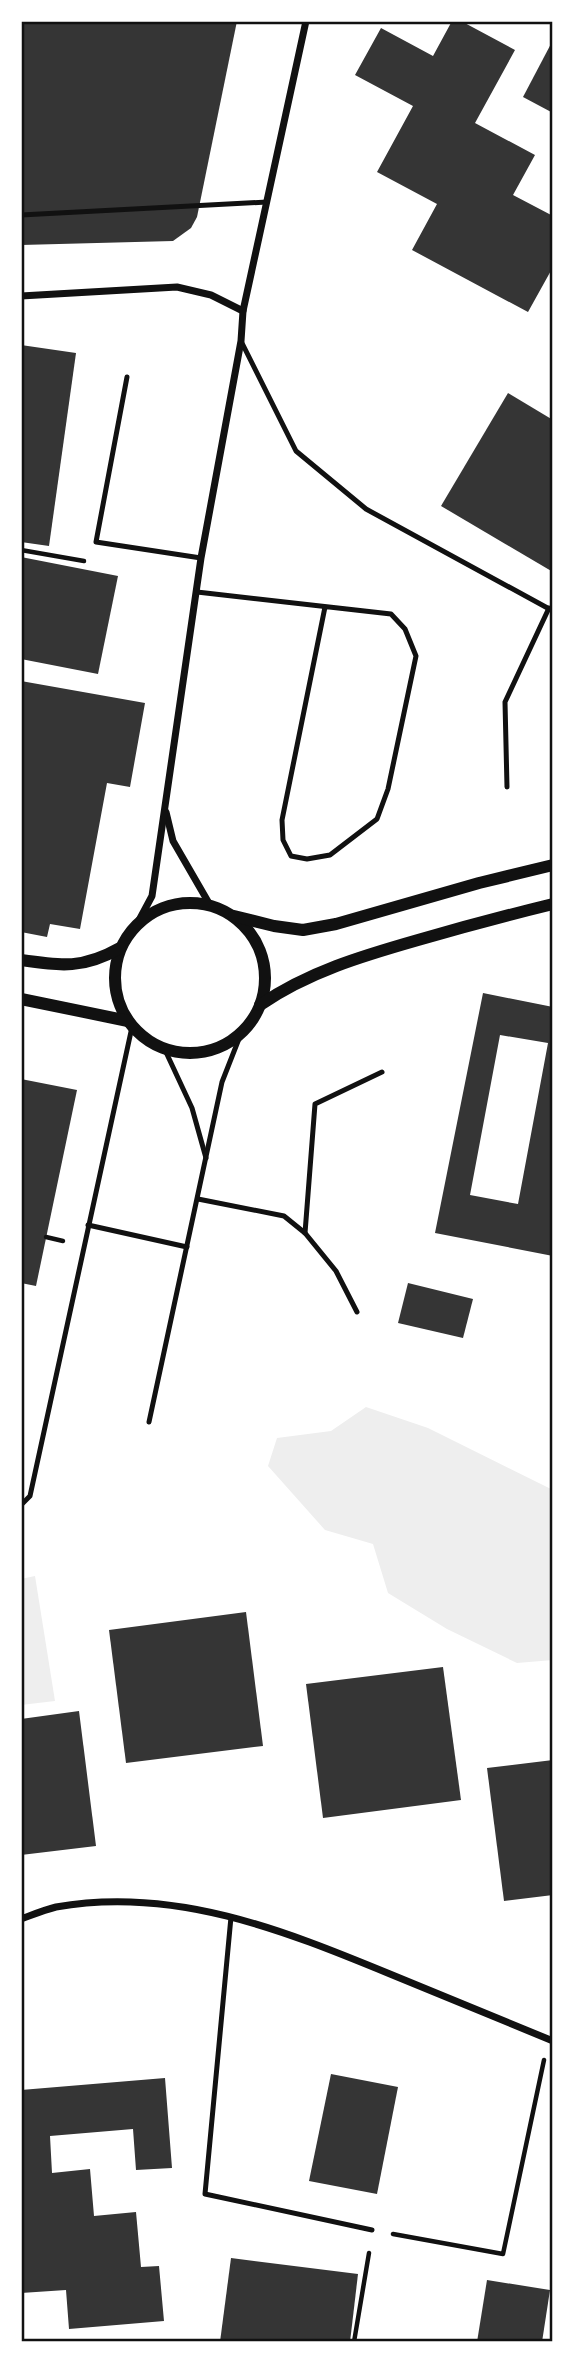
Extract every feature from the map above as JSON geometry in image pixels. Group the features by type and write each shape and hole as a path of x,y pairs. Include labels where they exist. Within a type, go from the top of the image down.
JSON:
{"street":[{"path":"232,915 248,930 263,959 265,976 260,1005 249,1025 230,1041 196,1053 165,1050 144,1038 130,1024 118,1002 114,979 120,948 152,896 201,558 241,341 243,311 306,21"},
{"path":"21,296 177,287 211,295 243,311"},
{"path":"165,808 173,841 211,905"},
{"path":"137,923 161,908 187,902 211,905 232,915 274,926 303,930 336,924 553,865"},
{"path":"260,1005 284,989 349,960 489,919 553,904"},
{"path":"21,960 69,966 98,961 120,948"},
{"path":"21,999 130,1024"},
{"path":"21,1919 55,1908 132,1901 203,1909 342,1954 551,2040"}],"lane":[{"path":"21,215 267,201"},
{"path":"241,341 296,451 366,509 551,610 505,702 507,787"},
{"path":"127,377 96,542 201,558"},
{"path":"197,592 391,614 405,629 416,656 388,789 377,819 330,855 307,859 291,856 283,840 282,820 325,607"},
{"path":"21,1505 30,1496 130,1024"},
{"path":"149,1422 222,1082 242,1031"},
{"path":"165,1050 192,1108 206,1159"},
{"path":"305,1233 315,1104 382,1072"},
{"path":"198,1199 284,1216 305,1233 336,1271 357,1312"},
{"path":"88,1225 187,1247"},
{"path":"21,1494 30,1496"},
{"path":"231,1917 205,2194 372,2230"}],"path":[{"path":"354,2342 372,2230 503,2254 551,2040"}],"shaded area":[{"path":"366,1407 428,1428 553,1490 553,1660 517,1663 447,1629 388,1593 373,1544 325,1530 268,1466 277,1438 331,1431"},
{"path":"35,1576 55,1701 21,1705 21,1579"}],"building":[{"path":"21,21 237,21 197,217 191,228 173,241 21,245"},
{"path":"452,21 461,21 515,50 475,123 535,155 513,195 553,216 553,267 528,312 412,250 437,204 377,172 413,106 355,75 381,28 433,56"},
{"path":"553,40 553,113 523,97"},
{"path":"21,345 76,353 49,546 21,542"},
{"path":"508,393 553,420 553,572 441,506"},
{"path":"21,557 118,576 98,674 21,659"},
{"path":"21,681 145,703 130,787 107,783 80,929 50,924 47,937 21,932"},
{"path":"483,993 553,1007 553,1256 435,1233","holes":["500,1035 548,1043 518,1204 470,1195"]},
{"path":"21,1079 77,1090 36,1286 21,1283"},
{"path":"408,1283 473,1299 463,1338 398,1323"},
{"path":"246,1612 263,1746 126,1763 109,1630"},
{"path":"443,1667 461,1800 323,1818 306,1684"},
{"path":"79,1711 96,1846 21,1855 21,1719"},
{"path":"553,1760 553,1895 504,1901 487,1768"},
{"path":"331,2074 398,2087 377,2194 309,2181"},
{"path":"165,2078 172,2168 136,2170 133,2129 50,2136 52,2173 90,2169 94,2216 136,2212 141,2267 159,2266 164,2321 69,2329 66,2290 21,2293 21,2090"},
{"path":"231,2258 358,2274 350,2342 220,2342"},
{"path":"487,2280 550,2290 542,2342 477,2342"}]}
